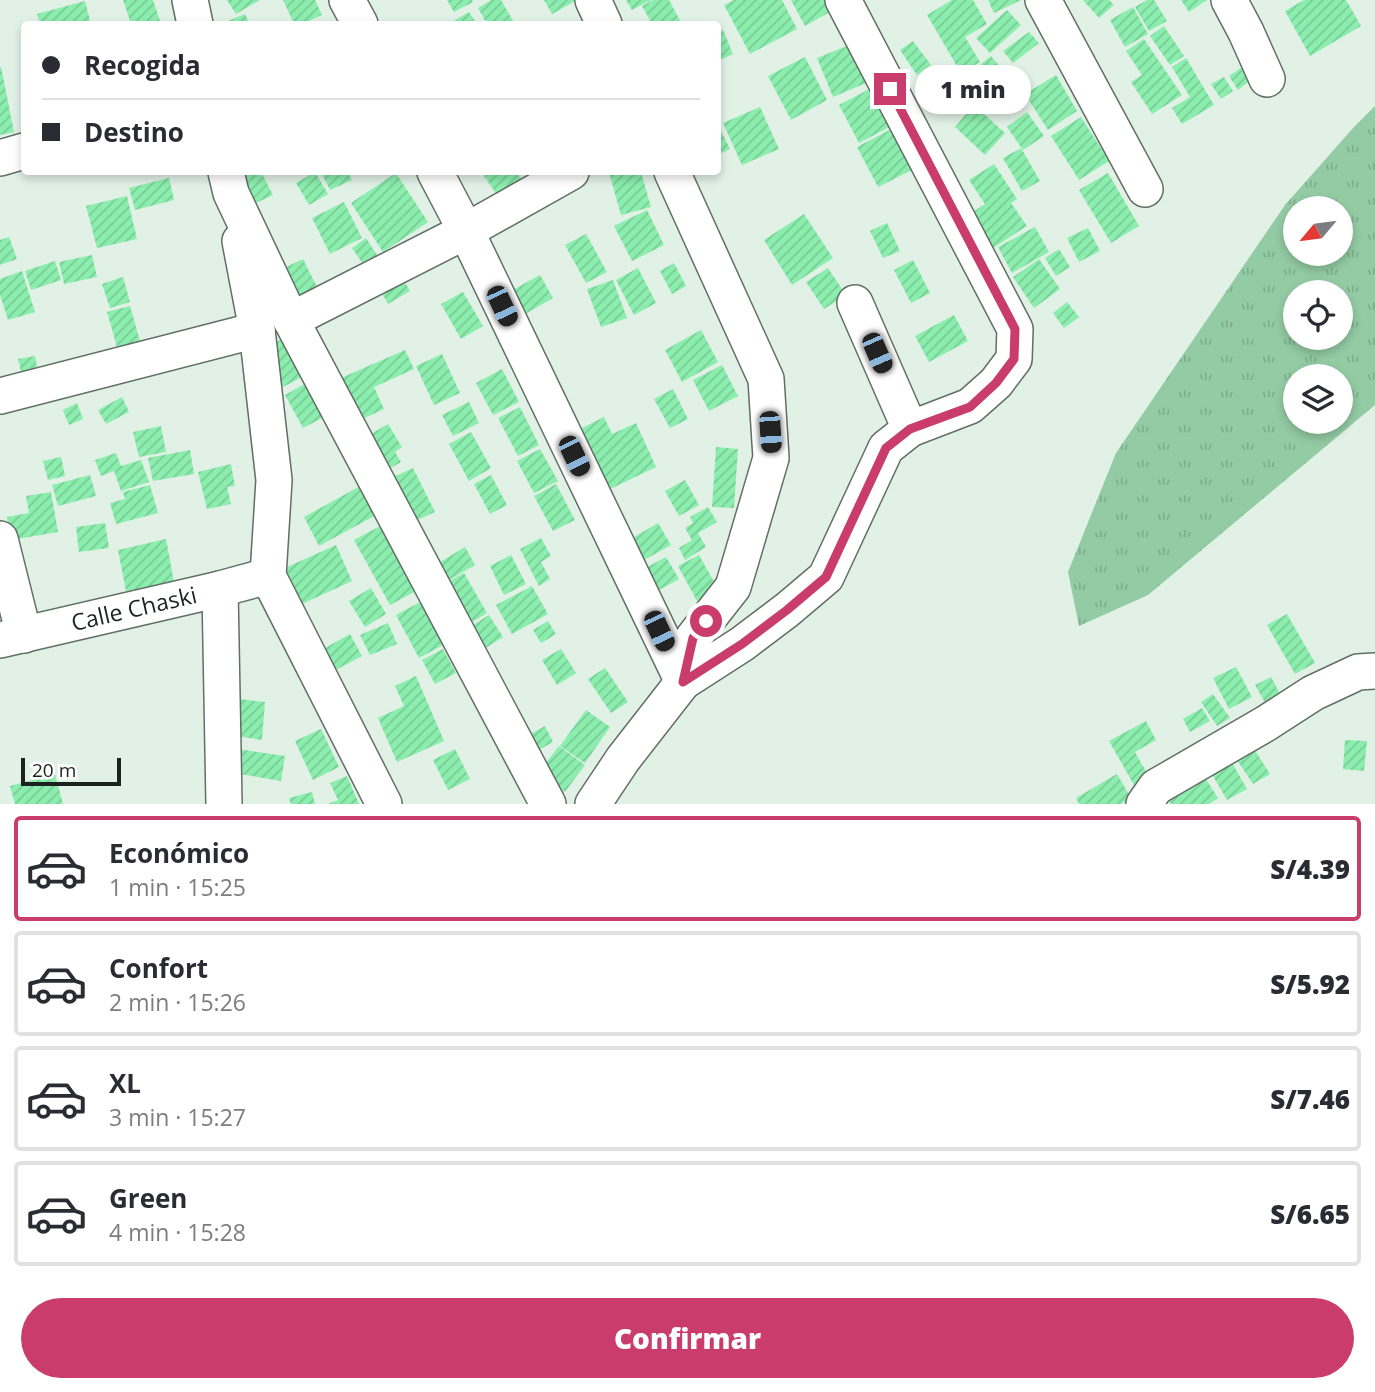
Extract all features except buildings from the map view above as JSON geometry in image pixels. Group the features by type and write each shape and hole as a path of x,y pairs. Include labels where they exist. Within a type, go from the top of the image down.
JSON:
{"street":[{"path":"190,0 194,21"},
{"path":"347,0 358,21"},
{"path":"593,0 603,21"},
{"path":"593,804 623,759 683,682 742,644 826,577 886,448 910,429 970,407 996,383 1014,359 1015,329 843,0"},
{"path":"1043,0 1144,189"},
{"path":"1229,0 1267,79"},
{"path":"0,158 21,153"},
{"path":"437,175 683,682"},
{"path":"291,320 466,231 566,175"},
{"path":"673,175 766,379 771,458 733,587 693,638 683,682"},
{"path":"228,182 291,320 548,804"},
{"path":"228,182 257,330 274,480 268,576 384,804"},
{"path":"855,303 910,429"},
{"path":"0,396 257,330"},
{"path":"0,539 12,638"},
{"name":"Calle Chaski","path":"12,638 268,576"},
{"path":"220,589 223,804"},
{"path":"1144,804 1156,787 1313,693 1358,672 1375,671"}],"green space":[{"path":"1375,106 1375,405 1353,423 1353,364 1283,364 1283,434 1340,434 1148,595 1079,626 1068,572 1116,453 1283,208 1283,266 1353,266 1353,196 1293,196"}],"route":[{"path":"706,621 693,638 683,682 742,644 826,577 886,448 910,429 970,407 996,383 1014,359 1015,329 890,89"}]}
